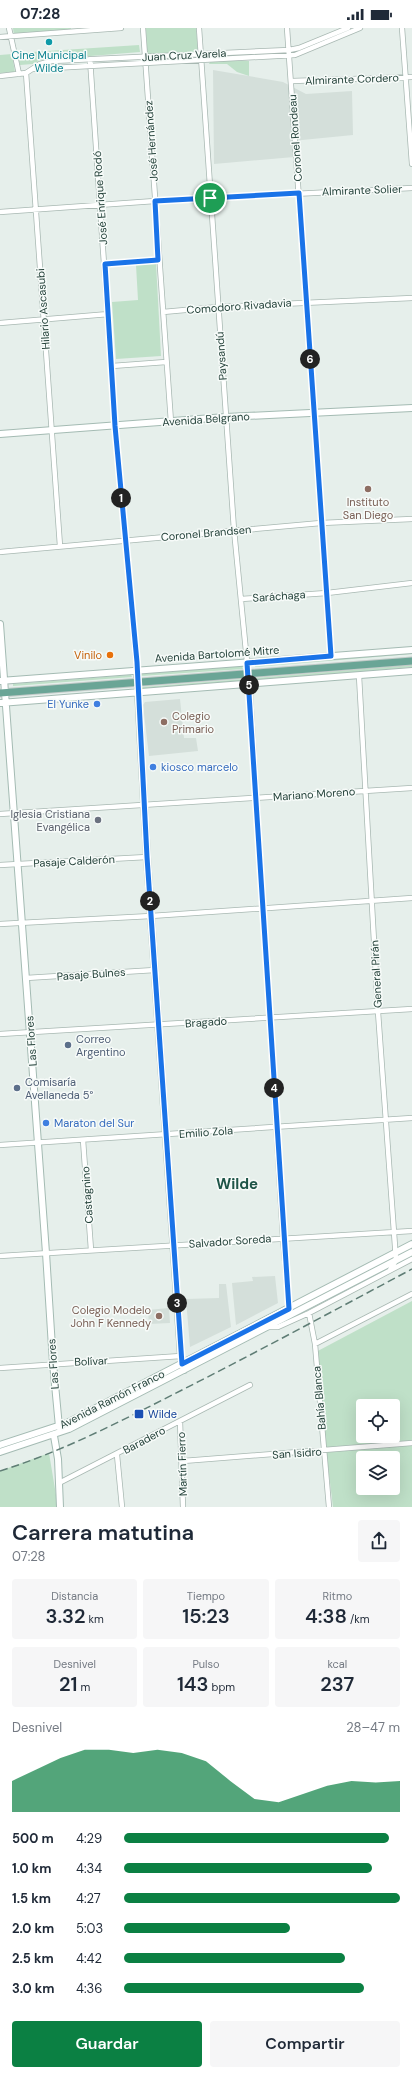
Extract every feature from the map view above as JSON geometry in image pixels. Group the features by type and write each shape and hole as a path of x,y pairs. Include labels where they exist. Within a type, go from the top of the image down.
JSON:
{"main road":[{"name":"Avenida Bartolomé Mitre","path":"2,693 412,661"}],"street":[{"path":"0,76 19,74 9,28"},
{"path":"0,37 121,28"},
{"name":"José Hernández","path":"143,28 158,260 171,422"},
{"name":"Paysandú","path":"199,28 234,530 249,685"},
{"name":"Coronel Rondeau","path":"287,28 292,81 331,656"},
{"name":"Juan Cruz Varela","path":"19,74 26,73 47,61 90,62 146,59 201,53 289,53 348,28"},
{"path":"146,59 201,59 289,53 300,54 360,28"},
{"path":"402,28 412,164"},
{"name":"José Enrique Rodó","path":"90,62 109,314 115,426 124,540 137,671"},
{"name":"Hilario Ascasubi","path":"26,73 60,546"},
{"name":"Almirante Cordero","path":"292,81 412,77"},
{"name":"Almirante Solier","path":"0,212 155,201 412,188"},
{"path":"105,264 158,260"},
{"name":"Comodoro Rivadavia","path":"163,312 306,302 412,298"},
{"path":"0,323 109,314"},
{"path":"112,366 166,362"},
{"name":"Avenida Belgrano","path":"0,434 226,418 412,408"},
{"name":"Coronel Brandsen","path":"0,552 321,523 412,519"},
{"name":"Saráchaga","path":"241,599 326,593 412,583"},
{"name":"Las Flores","path":"0,624 2,693 15,813 37,1144 59,1427"},
{"name":"Avenida Bartolomé Mitre","path":"2,681 412,650"},
{"path":"137,671 137,693 146,804 147,857 165,1135 183,1367"},
{"path":"3,703 249,685 412,671"},
{"name":"General Pirán","path":"359,676 378,1012 396,1260"},
{"path":"249,685 283,1238 289,1309"},
{"name":"Mariano Moreno","path":"0,814 412,788"},
{"name":"Pasaje Calderón","path":"0,865 147,857"},
{"path":"0,924 151,916 412,898"},
{"name":"Pasaje Bulnes","path":"26,978 155,970"},
{"name":"Bragado","path":"0,1034 412,1009"},
{"name":"Emilio Zola","path":"0,1145 37,1144 412,1118"},
{"name":"Castagnino","path":"83,1140 91,1250"},
{"name":"Salvador Soreda","path":"0,1256 412,1230"},
{"name":"Avenida Ramón Franco","path":"0,1452 54,1436 412,1244"},
{"name":"Avenida Ramón Franco","path":"0,1445 59,1427 264,1328 412,1252"},
{"path":"264,1328 278,1327 309,1313 412,1259"},
{"path":"390,1270 396,1260"},
{"path":"315,1344 412,1294"},
{"name":"Bahía Blanca","path":"309,1313 315,1344 329,1507"},
{"name":"Bolívar","path":"0,1368 53,1363 181,1356"},
{"name":"Baradero","path":"59,1483 117,1455 250,1385"},
{"name":"Martín Fierro","path":"180,1421 183,1507"},
{"path":"54,1436 60,1507"},
{"name":"San Isidro","path":"182,1461 412,1443"},
{"path":"117,1455 122,1507"}],"shaded area":[{"path":"213,70 283,82 306,94 352,91 353,135 292,141 294,157 214,164"},
{"name":"Colegio Primario","path":"180,699 184,738 196,738 198,751 149,756 143,705 145,702"},
{"path":"275,1276 278,1303 236,1325 232,1283 253,1281 252,1277"},
{"path":"219,1284 226,1284 231,1327 190,1347 186,1299 219,1298"},
{"name":"Colegio Modelo John F Kennedy","path":"169,1308 170,1323 149,1324 148,1310"}],"green space":[{"path":"13,28 71,28 71,31 14,36"},
{"path":"146,28 196,28 198,49 195,52 147,55"},
{"path":"139,45 140,52 41,60 33,64 20,65 17,53"},
{"path":"12,54 15,72 0,73 0,55"},
{"path":"211,60 249,61 249,76 237,72 227,64 209,64"},
{"path":"156,263 161,356 116,359 112,302 138,300 136,265"},
{"path":"412,652 412,654 255,667 255,665"},
{"path":"412,665 412,667 256,681 255,678"},
{"path":"242,666 243,669 141,676 141,674"},
{"path":"131,675 132,677 13,686 13,684"},
{"path":"244,679 244,682 142,689 142,687"},
{"path":"412,1301 412,1507 333,1507 314,1353"},
{"path":"49,1453 58,1507 0,1507 0,1471"}],"railway":[{"path":"0,1471 47,1454 115,1424 412,1269"}],"place":[{"name":"Cine Municipal Wilde","path":"49,42"},
{"name":"Instituto San Diego","path":"368,489"},
{"name":"Vinilo","path":"110,655"},
{"name":"El Yunke","path":"97,704"},
{"name":"Colegio Primario","path":"164,722"},
{"name":"kiosco marcelo","path":"153,767"},
{"name":"Iglesia Cristiana Evangélica","path":"98,820"},
{"name":"Correo Argentino","path":"68,1045"},
{"name":"Comisaría Avellaneda 5°","path":"17,1088"},
{"name":"Maraton del Sur","path":"46,1123"},
{"name":"Colegio Modelo John F Kennedy","path":"159,1316"},
{"name":"Wilde","path":"139,1414"}],"district":[{"name":"Wilde","path":"237,1184"}],"route":[{"path":"299,193 331,656 247,663 283,1238 289,1309 182,1364 147,857 146,804 137,693 137,662 124,540 105,264 158,260 155,201 210,198 299,193"}]}
